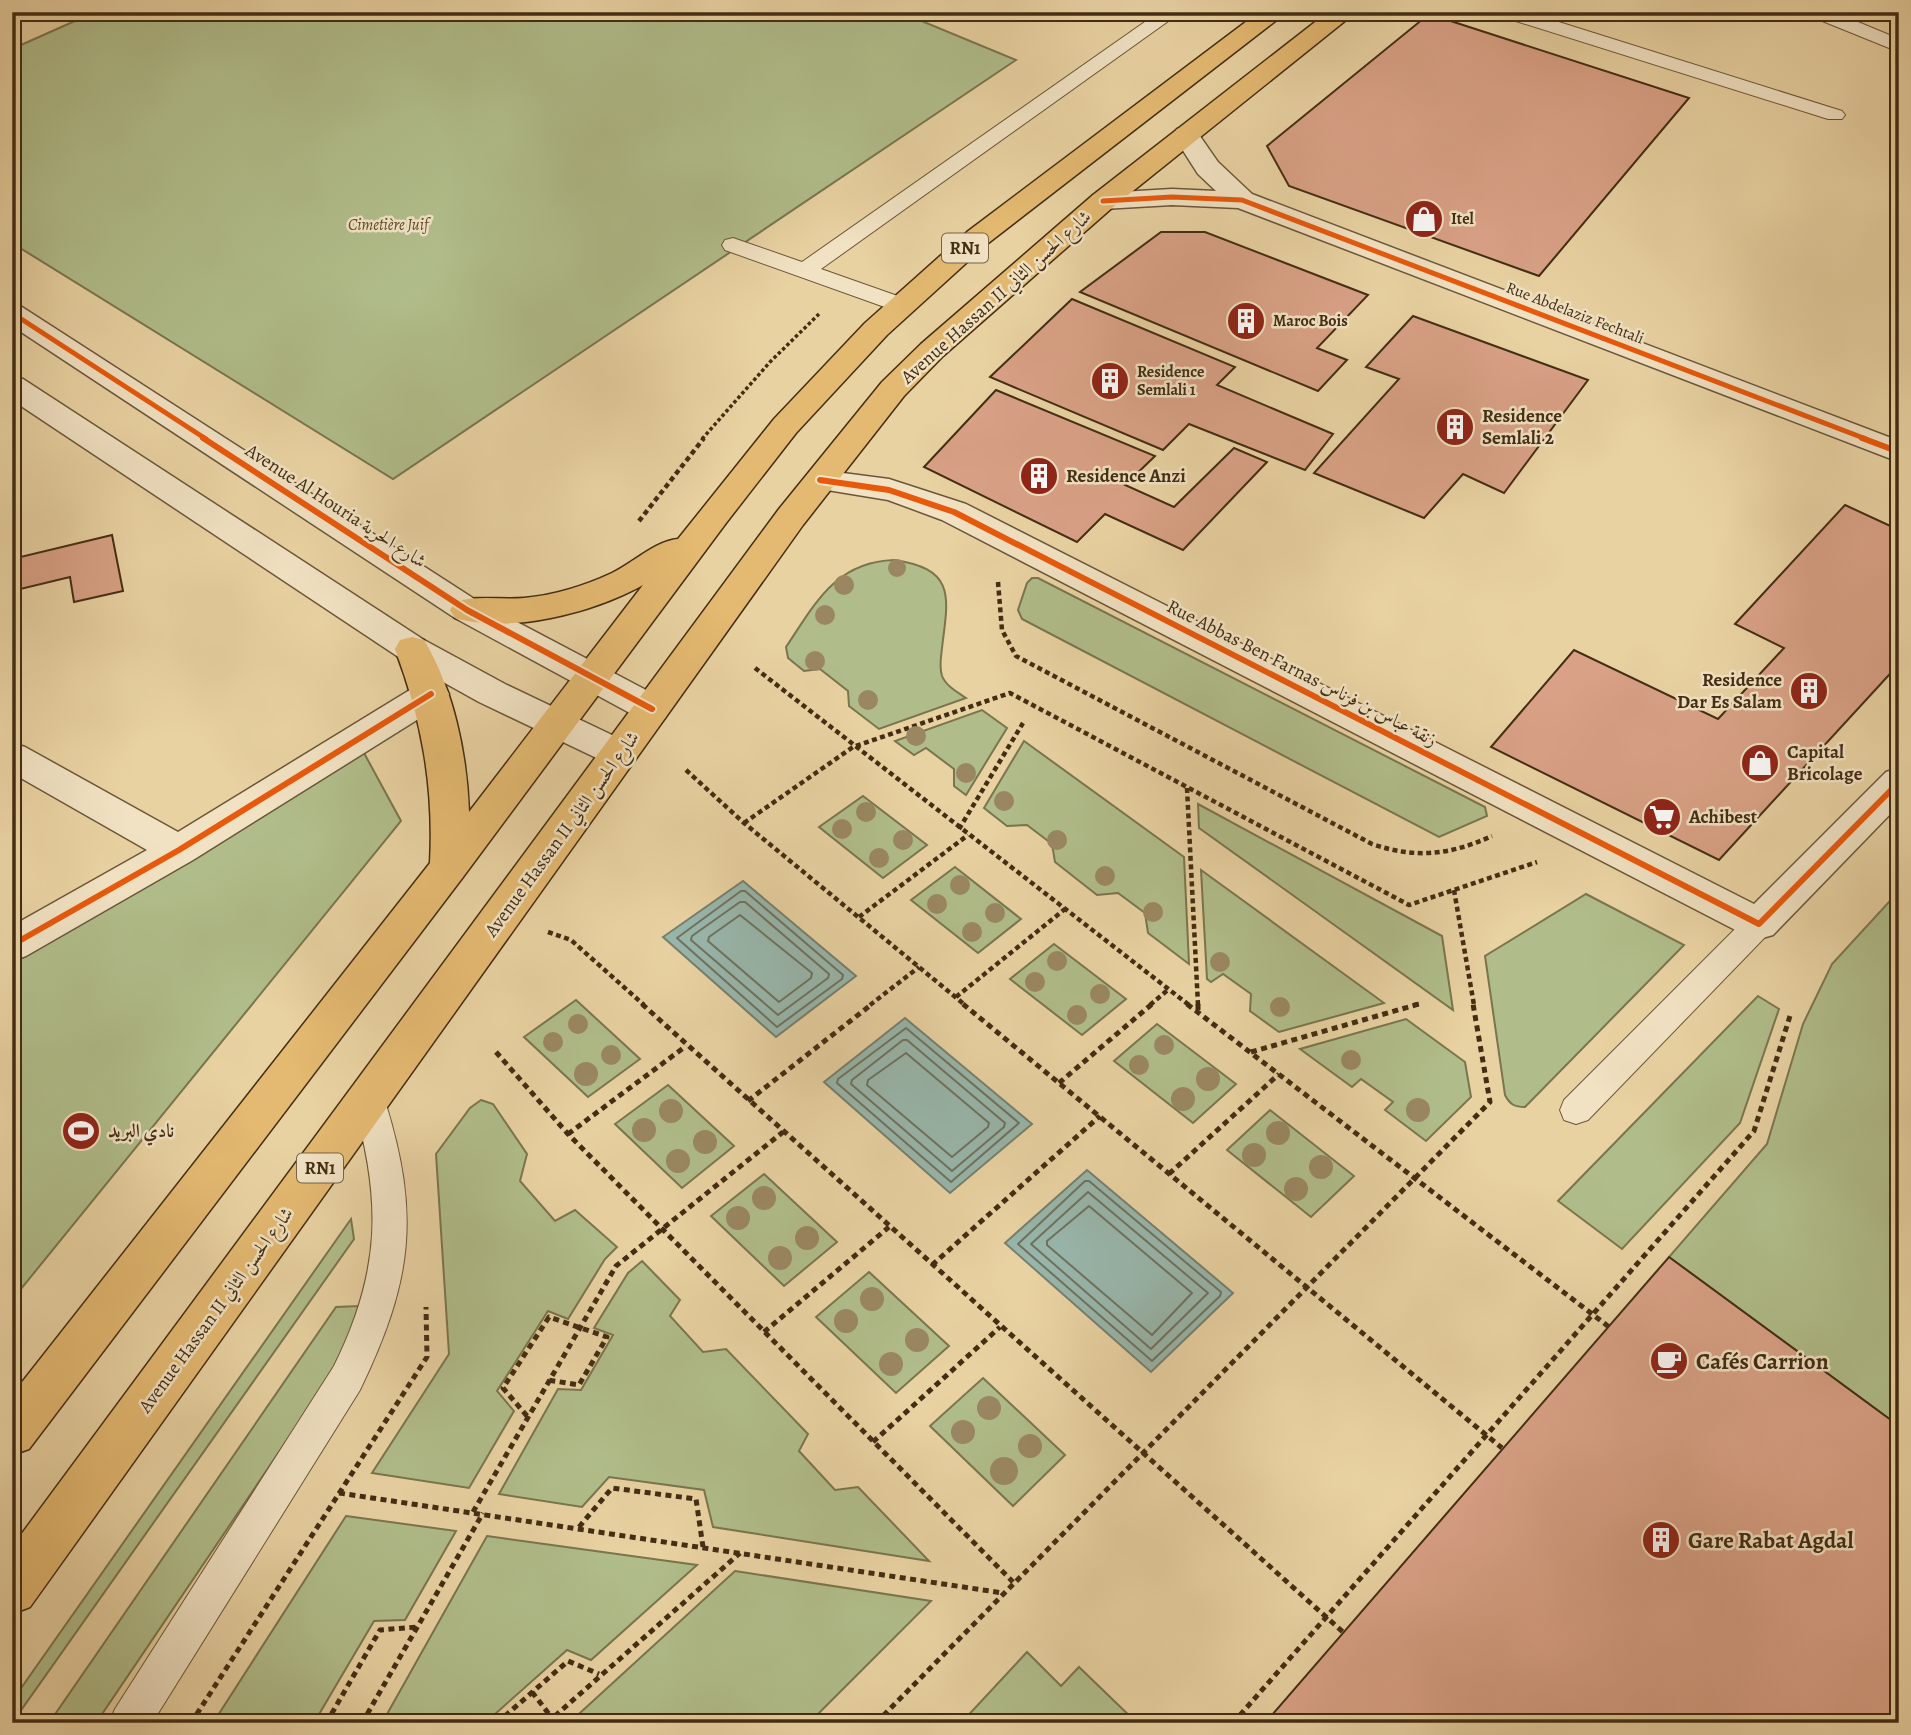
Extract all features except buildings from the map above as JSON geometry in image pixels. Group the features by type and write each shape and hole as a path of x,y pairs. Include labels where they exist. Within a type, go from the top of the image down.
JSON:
{"main road":[{"name":"RN1","path":"12,1433 785,426 840,365 901,305 976,238 1275,12"},
{"name":"Avenue Hassan II شارع الحسن الثاني","path":"12,1589 820,480 893,389 932,350 1102,201 1344,12"},
{"path":"467,610 534,610 600,594 629,580 701,533"},
{"path":"412,649 431,694 447,758 450,793 449,867"}],"street":[{"path":"1186,135 1208,168 1242,200"},
{"path":"1102,201 1172,197 1242,200"},
{"name":"Rue Abdelaziz Fechtali","path":"1242,200 1899,452"},
{"name":"Avenue Al Houria شارع الحرية","path":"12,313 467,610 652,709"},
{"path":"12,386 412,649 620,754"},
{"name":"Rue Abbas Ben Farnas زنقة عباس بن فرناس","path":"820,480 847,481 903,492 943,507 1759,924"},
{"path":"12,945 179,850 431,694"},
{"path":"12,756 179,850"},
{"path":"1759,924 1899,782"}],"lane":[{"path":"804,271 1172,12"},
{"path":"1507,12 1835,115"},
{"path":"1817,12 1899,46"},
{"path":"733,245 901,305"},
{"path":"1576,1110 1759,924"},
{"path":"130,1723 347,1378 377,1313 386,1280 393,1203 381,1141 369,1101"}],"path":[{"path":"639,521 699,441 745,388 792,338 848,286"},
{"path":"998,536 998,618 1006,644 1016,656 1372,844 1412,855 1454,853 1540,812"},
{"path":"755,668 853,747 1609,1326"},
{"path":"744,822 853,747 1010,692 1409,905 1532,862 1544,863"},
{"path":"959,828 1023,723"},
{"path":"686,770 744,822 1502,1448"},
{"path":"1187,788 1198,1012"},
{"path":"859,917 968,835"},
{"path":"876,1723 1490,1102 1454,890"},
{"path":"956,997 1065,909"},
{"path":"548,932 571,940 686,1046 1343,1632"},
{"path":"748,1101 919,967"},
{"path":"1059,1083 1169,989"},
{"path":"1250,1052 1419,1004"},
{"path":"1233,1723 1754,1131 1790,1016"},
{"path":"568,1134 686,1046"},
{"path":"496,1052 568,1134 1013,1583"},
{"path":"1169,1174 1279,1074"},
{"path":"932,1265 1100,1116"},
{"path":"472,1512 616,1265 783,1132"},
{"path":"764,1332 889,1227"},
{"path":"527,1416 503,1388 549,1317 607,1337 579,1385 548,1380"},
{"path":"873,1442 1000,1326"},
{"path":"578,1528 612,1488 696,1499 703,1547"},
{"path":"340,1493 1004,1593"},
{"path":"362,1723 483,1513"},
{"path":"532,1692 549,1720 740,1553"},
{"path":"337,1723 331,1713 380,1630 417,1627"},
{"path":"497,1723 568,1661 599,1674"}],"green space":[{"name":"Cimetière Juif","path":"95,12 900,12 1016,60 393,479 12,243 12,49"},
{"path":"894,560 914,564 929,571 944,589 946,614 941,673 949,686 966,698 879,729 849,706 848,691 820,669 804,671 788,658 786,647 829,587 857,568 874,562"},
{"path":"1032,578 1038,578 1485,807 1487,816 1439,837 1022,619 1018,610 1027,583"},
{"path":"982,710 1007,728 966,795 954,786 954,769 926,748 914,755 895,741"},
{"path":"1024,741 1184,857 1189,964 1148,933 1145,913 1118,893 1097,895 1055,862 1052,844 1027,825 1007,826 984,808"},
{"name":"نادي البريد","path":"364,753 401,821 12,1300 12,963"},
{"path":"863,796 927,845 883,878 819,827"},
{"path":"1198,804 1442,936 1453,1010 1199,828"},
{"path":"955,867 1021,919 978,953 911,900"},
{"path":"1201,870 1384,1003 1279,1032 1250,1011 1251,994 1223,974 1211,982 1207,979"},
{"path":"1899,891 1899,1426 1669,1257 1767,1144 1803,1024 1832,964"},
{"path":"1586,894 1684,945 1525,1107 1516,1106 1505,1095 1485,956"},
{"path":"1054,944 1126,999 1082,1035 1010,979"},
{"path":"1758,996 1779,1009 1740,1123 1622,1249 1558,1201"},
{"path":"576,1000 640,1059 588,1097 524,1037"},
{"path":"1406,1019 1465,1062 1471,1097 1426,1141 1385,1110 1393,1102 1361,1079 1352,1087 1300,1049"},
{"path":"1157,1024 1236,1084 1193,1123 1114,1061"},
{"path":"668,1085 734,1146 682,1188 615,1124"},
{"path":"481,1100 493,1104 527,1154 520,1181 555,1221 575,1210 617,1247 605,1259 568,1319 548,1311 497,1391 514,1411 469,1488 372,1473 449,1354 436,1154 470,1108"},
{"path":"1270,1110 1354,1176 1311,1217 1227,1150"},
{"path":"764,1174 837,1242 784,1286 711,1216"},
{"path":"351,1219 354,1239 12,1723 12,1701"},
{"path":"642,1261 680,1300 670,1316 703,1352 726,1349 808,1434 799,1451 835,1490 858,1487 929,1561 713,1527 704,1490 609,1477 582,1507 499,1494 558,1389 581,1390 613,1335 594,1328 628,1273"},
{"path":"869,1272 949,1346 896,1393 816,1317"},
{"path":"359,1306 346,1353 96,1723 49,1723 336,1307"},
{"path":"983,1378 1065,1455 1013,1506 930,1426"},
{"path":"346,1516 456,1531 405,1620 374,1621 318,1716 321,1723 213,1723"},
{"path":"487,1536 697,1565 591,1660 567,1650 485,1723 382,1723"},
{"path":"735,1571 931,1601 809,1723 569,1723"},
{"path":"1027,1652 1061,1686 1079,1667 1137,1723 961,1723"}],"water":[{"path":"743,881 856,976 776,1037 663,937"},
{"path":"905,1018 1032,1124 950,1193 824,1082"},
{"path":"1087,1170 1233,1293 1151,1372 1005,1243"}],"cycle path":[{"path":"1103,201 1172,197 1242,200 1899,452"},
{"path":"12,313 467,610 652,709"},
{"path":"820,480 889,490 954,512 1759,924 1899,782"},
{"path":"12,945 179,850 431,694"}],"place":[{"name":"Itel","path":"1424,219"},
{"name":"Maroc Bois","path":"1246,321"},
{"name":"Residence Semlali 1","path":"1110,381"},
{"name":"Residence Semlali 2","path":"1455,427"},
{"name":"Residence Anzi","path":"1039,476"},
{"name":"Residence Dar Es Salam","path":"1809,691"},
{"name":"Capital Bricolage","path":"1760,763"},
{"name":"Achibest","path":"1662,817"},
{"name":"نادي البريد","path":"81,1131"},
{"name":"Cafés Carrion","path":"1669,1361"},
{"name":"Gare Rabat Agdal","path":"1661,1540"}]}
